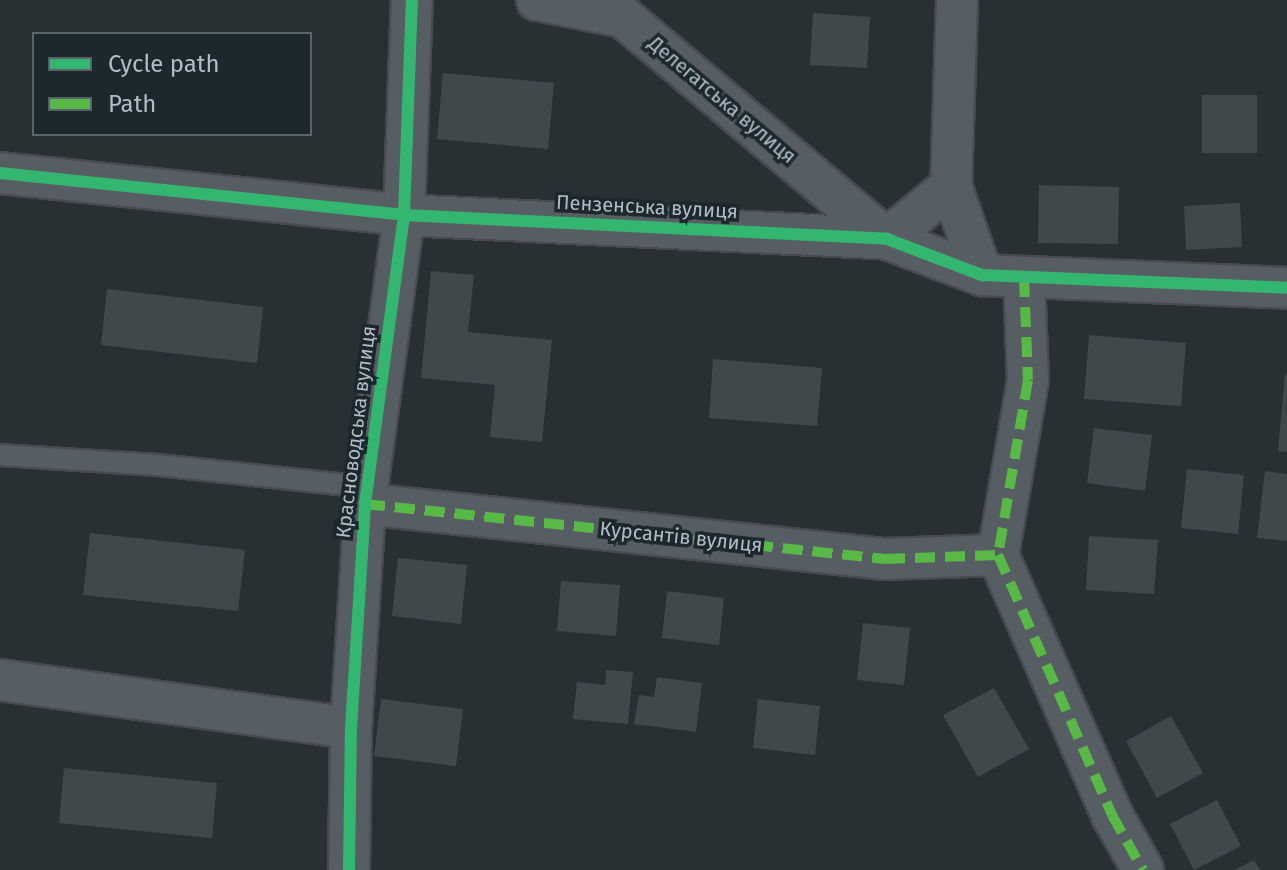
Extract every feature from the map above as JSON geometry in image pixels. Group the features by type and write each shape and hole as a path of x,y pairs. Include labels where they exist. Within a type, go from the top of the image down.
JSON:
{"street":[{"name":"Красноводська вулиця","path":"349,870 351,728 366,495 404,215 412,0"},
{"name":"Делегатська вулиця","path":"537,0 623,17 887,239"},
{"path":"957,0 951,186 982,275"},
{"name":"Пензенська вулиця","path":"0,173 404,215 887,239 982,275 1287,288"},
{"path":"887,239 951,186"},
{"path":"1024,277 1028,380 998,555 1112,815 1143,870"},
{"name":"Курсантів вулиця","path":"366,495 885,559 998,555"},
{"path":"0,680 351,728"}],"lane":[{"path":"0,455 158,465 366,495"}],"building":[{"path":"813,13 870,17 867,68 810,65"},
{"path":"443,73 554,83 548,149 437,139"},
{"path":"1202,95 1257,95 1257,153 1202,153"},
{"path":"1039,185 1119,187 1118,244 1038,243"},
{"path":"1240,203 1242,247 1186,250 1184,206"},
{"path":"431,271 474,275 468,332 552,340 542,442 490,437 495,385 421,378"},
{"path":"107,289 263,307 257,363 101,345"},
{"path":"1089,335 1186,343 1181,406 1084,399"},
{"path":"713,359 822,368 817,426 709,418"},
{"path":"1287,374 1287,452 1278,451"},
{"path":"1094,428 1152,435 1145,491 1087,483"},
{"path":"1187,469 1244,475 1238,534 1181,528"},
{"path":"1265,471 1287,474 1287,541 1257,538"},
{"path":"90,533 245,550 238,611 83,595"},
{"path":"1089,536 1158,540 1154,594 1086,590"},
{"path":"398,558 467,565 461,624 392,616"},
{"path":"561,581 620,585 616,636 557,631"},
{"path":"667,591 724,598 719,645 662,638"},
{"path":"863,623 910,628 904,685 857,680"},
{"path":"606,670 633,672 628,724 573,719 577,682 605,685"},
{"path":"657,677 702,683 696,732 634,724 639,695 654,697"},
{"path":"994,688 1029,749 978,777 943,715"},
{"path":"381,699 463,709 456,766 374,756"},
{"path":"758,699 820,706 815,755 753,748"},
{"path":"1171,716 1203,773 1157,798 1126,741"},
{"path":"64,768 217,783 212,838 59,823"},
{"path":"1217,800 1241,846 1194,870 1170,824"},
{"path":"1254,860 1260,870 1234,870"}],"marked path":[{"path":"1024,277 1028,380 998,555 1112,815 1143,870"},
{"path":"365,504 885,559 998,555"}],"cycle path":[{"path":"349,870 351,728 365,504 404,215 412,0"},
{"path":"0,173 404,215 887,239 982,275 1287,288"}]}
